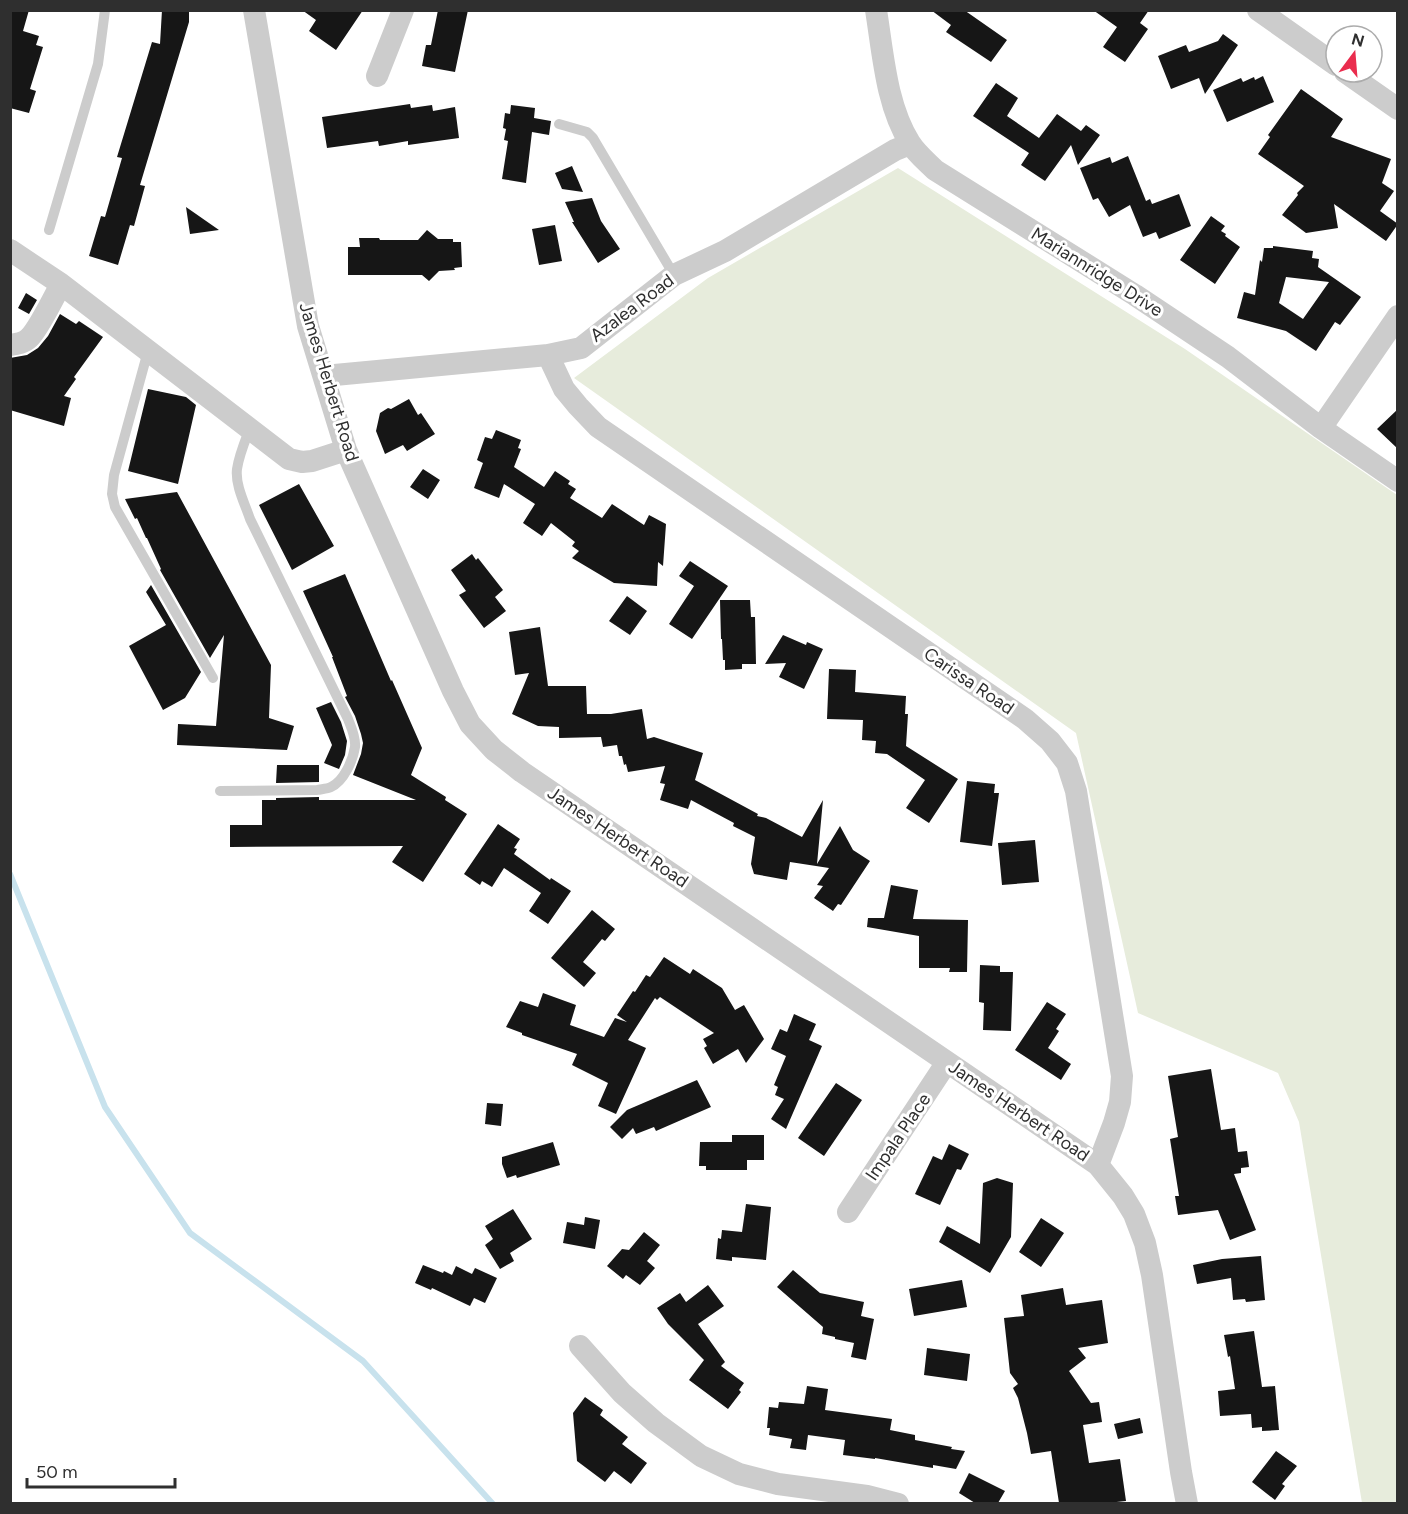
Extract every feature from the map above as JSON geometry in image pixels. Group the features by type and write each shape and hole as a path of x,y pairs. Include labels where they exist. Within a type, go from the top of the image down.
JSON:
{"street":[{"name":"James Herbert Road","path":"254,10 308,326 346,450 453,691 470,724 494,750 522,772 1098,1165 1134,1214 1145,1243 1152,1275 1187,1503"},
{"path":"377,76 403,10"},
{"name":"Mariannridge Drive","path":"876,10 890,93 899,120 910,144 935,170 1135,295 1219,351 1320,428 1398,481"},
{"path":"1258,10 1324,57"},
{"path":"1362,84 1398,109"},
{"name":"Azalea Road","path":"324,376 548,355 581,348 674,275 725,251 895,150 910,144"},
{"path":"10,250 61,284 289,459 302,462 312,461 346,450"},
{"path":"10,345 19,344 29,338 61,284"},
{"path":"1320,428 1398,316"},
{"name":"Carissa Road","path":"548,355 564,389 598,427 1025,719 1050,741 1067,763 1077,791 1122,1077 1120,1102 1098,1165"},
{"name":"Impala Place","path":"848,1212 947,1062"},
{"path":"580,1346 622,1393 656,1423 701,1456 739,1474 778,1484 867,1496 898,1503"}],"lane":[{"path":"49,230 98,64 105,10"},
{"path":"559,124 587,132 593,138 674,275"},
{"path":"148,351 114,475 112,494 115,507 213,678"},
{"path":"220,790 331,788 342,778 355,746 354,734 348,719 250,519 240,489 236,471 250,428"}],"green space":[{"path":"898,168 1185,349 1397,495 1397,1503 1362,1503 1299,1122 1278,1073 1138,1013 1076,733 574,378 708,278"}],"building":[{"path":"10,10 29,10 23,31 39,36 36,45 43,47 30,89 36,91 29,113 10,108"},
{"path":"162,10 189,10 189,22 140,185 145,186 134,226 130,225 118,265 89,256 101,216 105,217 122,158 117,157 152,42 160,44"},
{"path":"302,10 363,10 336,50 309,31 316,20"},
{"path":"438,10 468,10 455,72 422,66 426,45 431,45"},
{"path":"931,10 964,10 1007,40 991,62 946,32 951,25"},
{"path":"1093,10 1149,10 1140,23 1148,29 1125,62 1103,47 1117,27"},
{"path":"1223,34 1238,45 1205,94 1199,78 1171,89 1158,56 1186,45 1189,52 1218,41"},
{"path":"1263,76 1274,102 1227,122 1213,90 1241,78 1243,82"},
{"path":"996,83 1018,98 1007,116 1039,138 1057,114 1081,131 1086,125 1100,135 1078,165 1071,145 1045,181 1021,165 1029,153 973,116"},
{"path":"1301,89 1343,119 1331,137 1391,159 1382,183 1394,191 1380,211 1398,224 1386,241 1334,204 1338,228 1306,233 1282,215 1304,186 1258,154 1270,137 1268,135"},
{"path":"410,104 411,108 432,105 433,111 455,107 459,138 408,145 408,141 379,146 378,141 327,148 322,117"},
{"path":"511,105 535,108 534,118 551,121 549,135 532,132 526,183 502,179 508,141 504,140 506,129 503,128 505,113 510,114"},
{"path":"1128,156 1146,201 1150,199 1152,204 1179,194 1191,226 1159,239 1156,232 1143,237 1130,205 1109,217 1098,198 1093,200 1080,168 1110,157 1112,163"},
{"path":"572,166 583,192 562,189 555,173"},
{"path":"592,198 601,221 620,249 598,263 572,222 574,222 565,202"},
{"path":"186,207 219,230 190,234"},
{"path":"1211,216 1225,226 1221,231 1226,234 1225,236 1240,247 1215,284 1180,260"},
{"path":"555,225 562,261 539,265 532,229"},
{"path":"427,230 438,239 453,239 453,242 461,242 462,267 439,271 429,281 422,275 348,275 348,247 360,247 359,238 418,240"},
{"path":"1273,246 1313,251 1312,258 1319,259 1318,267 1361,297 1340,325 1335,322 1316,351 1286,331 1237,318 1244,292 1255,295 1264,248 1273,248","holes":["1286,277 1329,282 1303,319 1279,303"]},
{"path":"26,293 37,300 29,314 18,308"},
{"path":"60,314 76,324 79,321 103,337 74,377 76,379 64,396 71,398 64,426 10,410 10,358 27,355 38,348 48,336"},
{"path":"148,389 186,397 196,405 178,484 128,471"},
{"path":"409,399 418,415 421,413 435,434 407,451 403,445 385,454 376,431 380,413"},
{"path":"1398,409 1398,449 1377,429"},
{"path":"496,430 521,440 518,448 521,449 514,467 544,487 555,471 570,481 568,484 576,489 570,498 602,518 612,504 644,525 649,515 666,524 663,566 658,562 657,586 614,583 572,558 579,551 572,546 575,542 551,523 542,536 523,523 535,504 504,484 499,498 474,488 483,463 477,460 485,437 492,439"},
{"path":"423,469 440,480 428,499 410,487"},
{"path":"299,484 334,546 292,570 259,505"},
{"path":"177,492 271,665 269,718 294,726 287,750 177,745 178,724 216,726 224,635 210,658 160,570 147,538 125,499"},
{"path":"472,554 476,560 478,558 503,590 495,597 506,611 484,628 459,595 466,591 451,570"},
{"path":"690,561 728,586 692,639 669,624 694,586 679,576"},
{"path":"345,574 422,748 411,775 446,797 445,800 467,814 423,882 392,862 403,846 230,847 230,825 262,825 262,800 319,797 319,800 416,800 353,775 361,754 363,743 361,734 345,697 347,696 333,657 303,591"},
{"path":"151,585 201,672 185,698 163,710 129,646 166,625 146,592"},
{"path":"627,596 647,611 630,635 609,621"},
{"path":"720,600 750,600 751,617 755,617 756,664 742,664 742,669 725,670"},
{"path":"540,627 548,686 586,686 587,714 611,714 642,709 647,739 654,737 703,753 695,780 758,814 757,816 766,818 802,837 823,800 817,864 840,826 853,850 870,861 841,905 838,904 833,911 814,898 823,886 817,885 829,868 790,862 787,880 754,874 751,864 755,837 691,800 688,809 660,800 665,784 660,783 665,766 628,772 622,756 619,756 617,745 603,747 601,737 559,738 559,727 538,726 512,714 529,673 515,675 509,632"},
{"path":"783,635 806,645 807,642 823,649 804,689 779,677 786,663 765,664"},
{"path":"829,669 856,670 855,692 906,696 905,714 908,714 906,746 958,779 929,823 906,808 925,780 887,754 875,753 876,741 862,740 863,720 827,719"},
{"path":"331,702 347,741 345,755 339,769 324,763 332,745 316,708"},
{"path":"277,765 319,765 319,782 276,783"},
{"path":"967,781 995,784 994,793 999,793 992,846 960,842"},
{"path":"498,824 520,839 514,848 517,849 514,854 550,880 551,878 571,891 548,924 529,911 541,893 504,868 492,887 482,881 480,885 464,874"},
{"path":"1035,840 1039,882 1002,885 998,843"},
{"path":"891,885 918,890 913,919 968,920 967,972 949,972 950,968 919,968 919,936 867,927 868,918 884,918"},
{"path":"592,910 615,929 605,941 602,939 583,962 596,973 584,987 551,958"},
{"path":"664,957 690,974 693,969 722,988 735,1010 744,1005 764,1039 746,1063 738,1049 713,1064 704,1048 707,1046 703,1039 714,1033 660,997 657,1000 655,998 628,1040 646,1048 616,1114 598,1106 608,1083 572,1065 577,1054 506,1027 520,1001 538,1007 543,993 576,1005 570,1025 604,1037 615,1018 627,1022 617,1015 633,991 635,992 646,975 650,977"},
{"path":"980,965 1000,966 1000,972 1013,972 1011,1031 983,1030 984,1003 979,1002"},
{"path":"1047,1002 1066,1014 1056,1029 1059,1031 1048,1048 1071,1064 1061,1080 1015,1050"},
{"path":"794,1014 816,1024 809,1040 822,1046 786,1129 771,1119 784,1099 775,1095 778,1087 774,1085 786,1056 771,1049 780,1029 787,1032"},
{"path":"1211,1069 1221,1130 1235,1128 1238,1152 1247,1151 1249,1167 1241,1168 1241,1173 1234,1174 1256,1230 1230,1240 1218,1210 1178,1215 1175,1196 1179,1196 1170,1139 1178,1137 1168,1076"},
{"path":"697,1080 711,1107 656,1131 654,1127 636,1134 633,1128 622,1139 610,1127 627,1110"},
{"path":"836,1083 862,1100 824,1156 798,1138"},
{"path":"487,1103 503,1104 501,1126 485,1124"},
{"path":"732,1135 764,1135 764,1160 747,1160 747,1170 706,1170 706,1166 699,1166 700,1142 732,1142"},
{"path":"553,1142 560,1165 517,1178 516,1175 507,1178 502,1157"},
{"path":"949,1144 969,1154 961,1170 957,1169 940,1205 915,1194 933,1156 942,1160"},
{"path":"997,1178 1013,1183 1011,1237 990,1273 939,1242 947,1226 980,1244 983,1183"},
{"path":"746,1204 771,1207 766,1260 732,1257 732,1261 716,1259 718,1238 721,1239 722,1230 742,1232"},
{"path":"513,1209 532,1239 510,1253 514,1261 500,1269 485,1245 493,1239 485,1226"},
{"path":"585,1217 600,1220 595,1249 563,1243 567,1222 584,1225"},
{"path":"1041,1218 1064,1233 1041,1267 1019,1252"},
{"path":"644,1232 660,1245 647,1261 655,1268 640,1285 626,1275 623,1279 607,1266 622,1249 629,1250"},
{"path":"1261,1256 1265,1300 1246,1302 1245,1299 1233,1300 1231,1278 1197,1284 1193,1265 1222,1259"},
{"path":"423,1265 452,1275 456,1266 472,1274 475,1268 497,1278 485,1303 474,1298 470,1306 432,1288 431,1290 415,1283"},
{"path":"793,1270 820,1293 864,1302 861,1316 874,1319 866,1360 851,1357 854,1343 822,1334 823,1327 777,1287"},
{"path":"962,1280 967,1307 914,1316 909,1289"},
{"path":"708,1285 724,1306 698,1324 725,1362 721,1366 744,1383 739,1390 741,1392 728,1409 689,1380 704,1360 668,1324 657,1308 680,1293 686,1302"},
{"path":"1063,1288 1066,1305 1102,1300 1108,1343 1078,1348 1086,1358 1069,1371 1091,1403 1099,1402 1102,1422 1083,1425 1089,1463 1120,1459 1126,1501 1059,1503 1051,1451 1031,1454 1018,1398 1013,1388 1018,1384 1010,1373 1004,1318 1024,1316 1021,1295"},
{"path":"1254,1331 1262,1387 1275,1386 1279,1430 1262,1431 1262,1427 1252,1428 1251,1414 1220,1416 1218,1391 1235,1389 1224,1335"},
{"path":"927,1348 970,1354 967,1381 924,1375"},
{"path":"807,1386 828,1389 825,1410 892,1419 890,1430 915,1435 915,1440 965,1451 956,1469 933,1465 933,1468 843,1455 845,1440 808,1435 806,1450 790,1448 792,1439 769,1435 770,1428 767,1428 769,1407 778,1408 779,1402 804,1404"},
{"path":"585,1397 603,1410 600,1415 628,1437 622,1444 647,1463 631,1484 614,1471 605,1482 577,1461 573,1413"},
{"path":"1140,1418 1143,1433 1118,1439 1114,1424"},
{"path":"1276,1451 1297,1466 1282,1484 1285,1486 1275,1500 1252,1482"},
{"path":"969,1473 1005,1491 998,1503 975,1503 959,1493"}],"waterway":[{"path":"10,874 105,1107 190,1233 363,1361 493,1504"}]}
